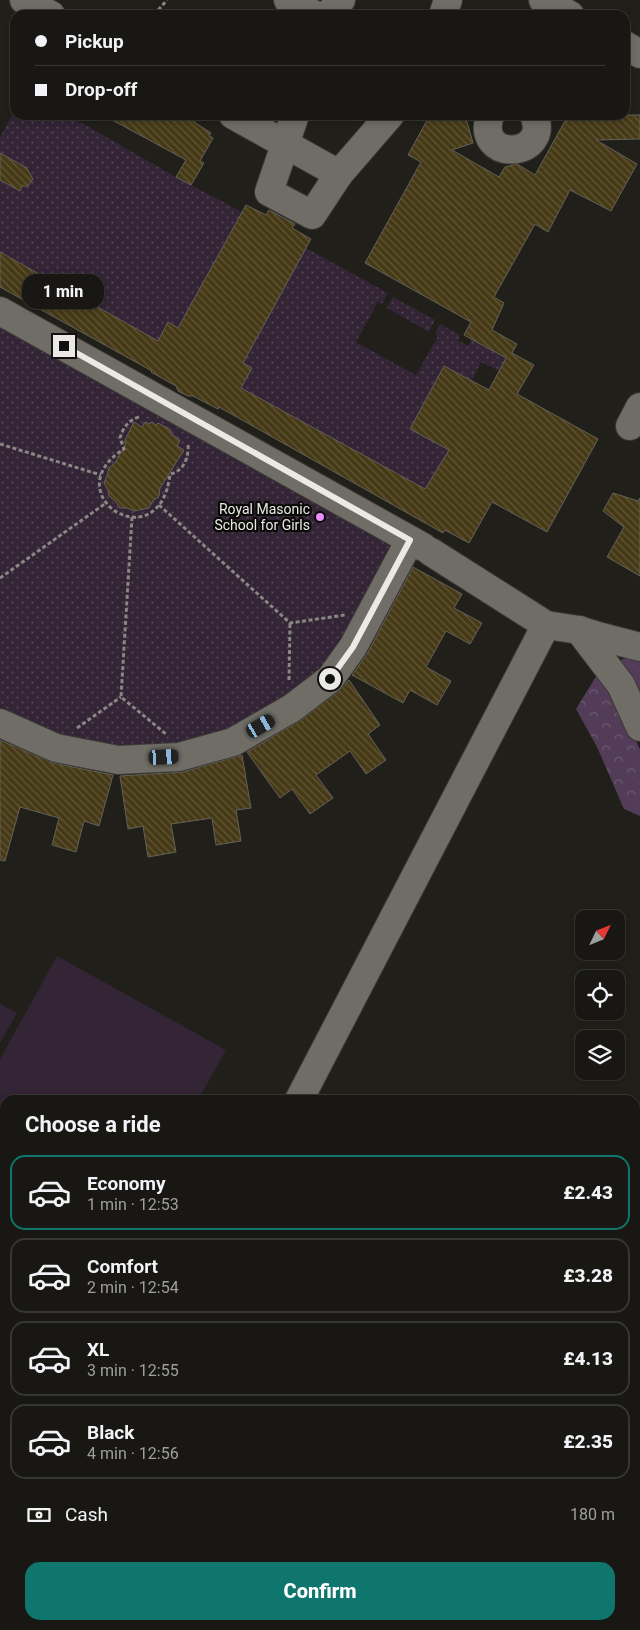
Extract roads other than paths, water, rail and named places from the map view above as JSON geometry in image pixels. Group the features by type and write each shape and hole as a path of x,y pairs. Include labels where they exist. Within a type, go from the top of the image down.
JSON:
{"lane":[{"path":"24,0 43,10"},
{"path":"288,0 306,10"},
{"path":"332,10 341,0"},
{"path":"543,0 561,10"},
{"path":"242,120 339,174"},
{"path":"293,120 269,192 312,216 339,174 386,120"},
{"path":"488,120 490,138 502,149 519,150 532,141 536,133 535,120"},
{"path":"0,311 422,546 546,625 579,630 640,647"},
{"path":"0,723 52,746 118,760 179,756 233,742 289,710 330,679 353,647 372,610 422,546"},
{"path":"302,1095 546,625"},
{"path":"579,630 622,685 640,727"}],"place":[{"name":"Royal Masonic School for Girls","path":"320,517"}]}
